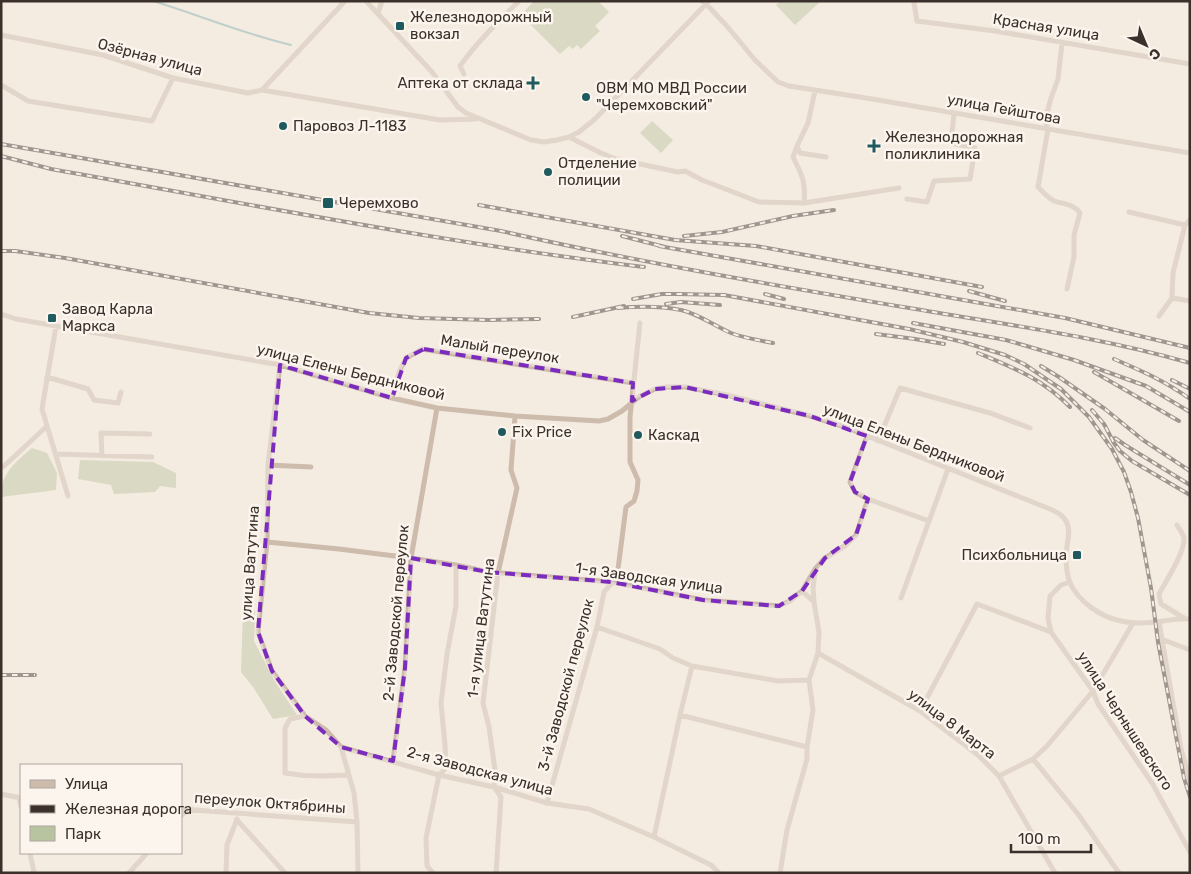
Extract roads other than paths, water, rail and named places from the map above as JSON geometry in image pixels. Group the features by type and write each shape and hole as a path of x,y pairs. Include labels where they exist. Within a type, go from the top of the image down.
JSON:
{"street":[{"path":"262,90 345,1"},
{"path":"366,1 432,72 458,107 478,119 531,140 544,142 569,137 580,132 706,2"},
{"path":"378,13 382,1"},
{"path":"464,74 460,66 477,44 519,1"},
{"name":"улица Гейштова","path":"706,2 755,60 778,82 789,86 1190,153"},
{"name":"Красная улица","path":"914,2 917,21 995,31 1190,64"},
{"name":"Озёрная улица","path":"1,35 103,56 173,78 248,93 262,90 440,120 478,119"},
{"path":"1062,43 1058,79 1045,121 1048,129 1038,187 1045,196 1076,208 1080,212 1074,235 1074,257 1067,289"},
{"path":"1,85 28,101 152,121 173,78"},
{"path":"804,203 804,178 792,157 808,123 815,90"},
{"path":"907,199 928,202 934,181 970,179 975,148 951,143 954,113"},
{"path":"569,137 601,153 616,158 678,172 684,171 758,202 804,203 899,188"},
{"path":"797,146 800,153 826,157"},
{"path":"1129,212 1185,225"},
{"path":"1159,316 1172,298 1172,273 1185,225 1190,220"},
{"path":"1172,298 1190,301"},
{"name":"улица Елены Бердниковой","path":"1,314 16,319 280,365 392,398 437,408 515,416 599,421 608,419 622,411 640,396 667,386 685,387 727,395 810,416 867,436 1050,508 1060,514 1067,520 1069,530 1066,552 1070,582 1088,604 1107,617 1133,623 1187,619"},
{"name":"3-й Заводской переулок","path":"547,803 597,627 604,592 617,577 626,507 634,501 637,491 638,480 630,462 630,417 640,323"},
{"path":"56,326 42,409 68,496"},
{"name":"Малый переулок","path":"392,398 398,372 406,358 422,349 634,384"},
{"name":"улица Ватутина","path":"280,365 268,465 267,542 258,632 272,671 305,716 326,730 341,747 354,794 357,822 358,873"},
{"path":"47,377 88,390 94,400 118,403 120,392"},
{"path":"878,441 900,388 990,413 1030,428"},
{"name":"2-й Заводской переулок","path":"393,761 405,668 411,558 437,408"},
{"name":"1-я улица Ватутина","path":"496,873 501,797 494,788 495,770 489,727 483,702 498,573 517,488 511,470 515,416"},
{"path":"1,467 47,426"},
{"path":"102,456 101,433 150,434"},
{"path":"867,436 850,482 855,492 868,499 929,521"},
{"path":"56,454 152,457"},
{"path":"268,465 311,467"},
{"path":"901,598 948,469"},
{"name":"1-я Заводская улица","path":"267,542 411,558 488,572 612,582 704,600 779,606 790,601 802,591 825,558 845,546 856,535 868,499"},
{"path":"1177,525 1184,537 1182,547 1159,594 1161,604 1187,619"},
{"path":"433,873 427,866 426,838 439,774 446,768 440,702 456,606 456,565"},
{"path":"780,873 787,830 806,759 813,710 809,680 818,653 818,632 813,588 816,569"},
{"path":"1051,632 1048,618 1050,596 1061,585 1070,582"},
{"path":"802,591 814,602"},
{"path":"920,711 977,604 1051,632"},
{"path":"1158,622 1182,749 1190,781"},
{"path":"999,776 1033,760 1048,746 1093,691 1133,623"},
{"path":"597,627 660,649 673,658 692,666 778,681 809,680"},
{"name":"улица Чернышевского","path":"1051,632 1093,691 1098,704 1152,783 1190,852"},
{"path":"1161,639 1190,650"},
{"name":"улица 8 Марта","path":"818,653 920,711 978,755 999,776 1055,873"},
{"path":"654,837 692,666"},
{"path":"305,716 290,720 285,728 285,773 323,777 349,775"},
{"path":"680,716 807,747"},
{"name":"2-я Заводская улица","path":"341,747 547,803 589,810 654,837 711,865 719,873"},
{"path":"1033,760 1078,814 1119,873"},
{"path":"1,794 20,798"},
{"name":"переулок Октябрины","path":"182,809 357,822"},
{"path":"182,815 188,809"},
{"path":"226,873 227,845 237,820 236,814"},
{"path":"237,820 285,873"},
{"path":"30,854 34,873"},
{"path":"129,873 146,854"}],"waterway":[{"path":"153,1 291,45"}],"railway":[{"path":"1,144 501,231 607,254 767,284 1059,333 1125,346 1190,363"},
{"path":"1,156 51,169 347,222 495,246 644,267"},
{"path":"479,205 675,240 756,246 982,287"},
{"path":"684,236 722,232 793,216 834,210"},
{"path":"622,236 665,247"},
{"path":"659,246 1065,318 1190,348"},
{"path":"1,251 15,251 65,258 369,313 419,318 539,319"},
{"path":"969,291 1005,301"},
{"path":"633,299 662,294 724,295 909,329 963,342 1005,355 1024,364 1061,389 1089,417 1112,449 1124,472 1131,492 1138,518 1151,588 1158,642 1184,778 1190,797"},
{"path":"765,294 784,299"},
{"path":"666,304 681,302 720,305"},
{"path":"573,317 624,306"},
{"path":"618,308 650,307 681,310 694,314 731,333 773,343"},
{"path":"913,323 1006,340 1074,360 1146,386 1190,412"},
{"path":"876,334 944,344"},
{"path":"978,353 1038,381 1070,407"},
{"path":"1114,359 1144,372 1190,399"},
{"path":"1041,366 1105,409 1143,440 1190,471"},
{"path":"1094,372 1179,421"},
{"path":"1172,380 1190,389"},
{"path":"1092,410 1104,424 1120,451 1132,461 1190,495"},
{"path":"1115,438 1190,485"},
{"path":"1,675 35,675"}],"place":[{"name":"Железнодорожный вокзал","path":"400,26"},
{"name":"Аптека от склада","path":"533,83"},
{"name":"ОВМ МО МВД России \"Черемховский\"","path":"586,97"},
{"name":"Паровоз Л-1183","path":"283,126"},
{"name":"Железнодорожная поликлиника","path":"874,146"},
{"name":"Отделение полиции","path":"548,172"},
{"name":"Черемхово","path":"328,203"},
{"name":"Завод Карла Маркса","path":"52,318"},
{"name":"Fix Price","path":"502,432"},
{"name":"Каскад","path":"638,435"},
{"name":"Психбольница","path":"1077,555"}]}
